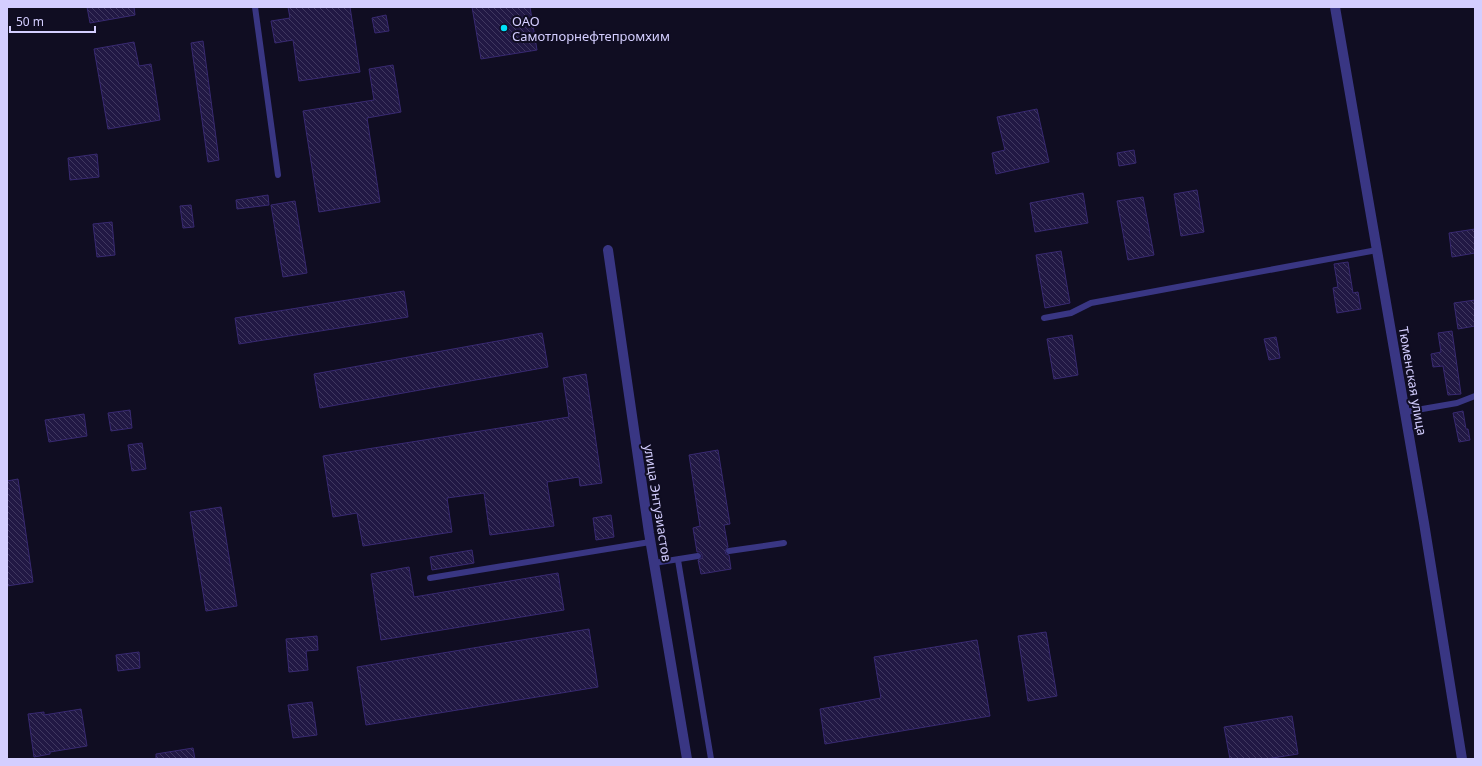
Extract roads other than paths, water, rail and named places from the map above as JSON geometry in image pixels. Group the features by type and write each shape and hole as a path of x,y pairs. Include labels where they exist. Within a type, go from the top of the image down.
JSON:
{"street":[{"name":"Тюменская улица","path":"1335,7 1405,412 1462,759"},
{"name":"улица Энтузиастов","path":"608,250 650,542 687,759"}],"lane":[{"path":"255,7 278,175"},
{"path":"1044,318 1071,313 1091,303 1377,250"},
{"path":"1405,412 1457,403 1475,396"},
{"path":"430,578 650,542"},
{"path":"729,552 784,543"},
{"path":"654,563 698,556"},
{"path":"678,560 711,759"}],"place":[{"name":"ОАО Самотлорнефтепромхим","path":"504,28"}]}
